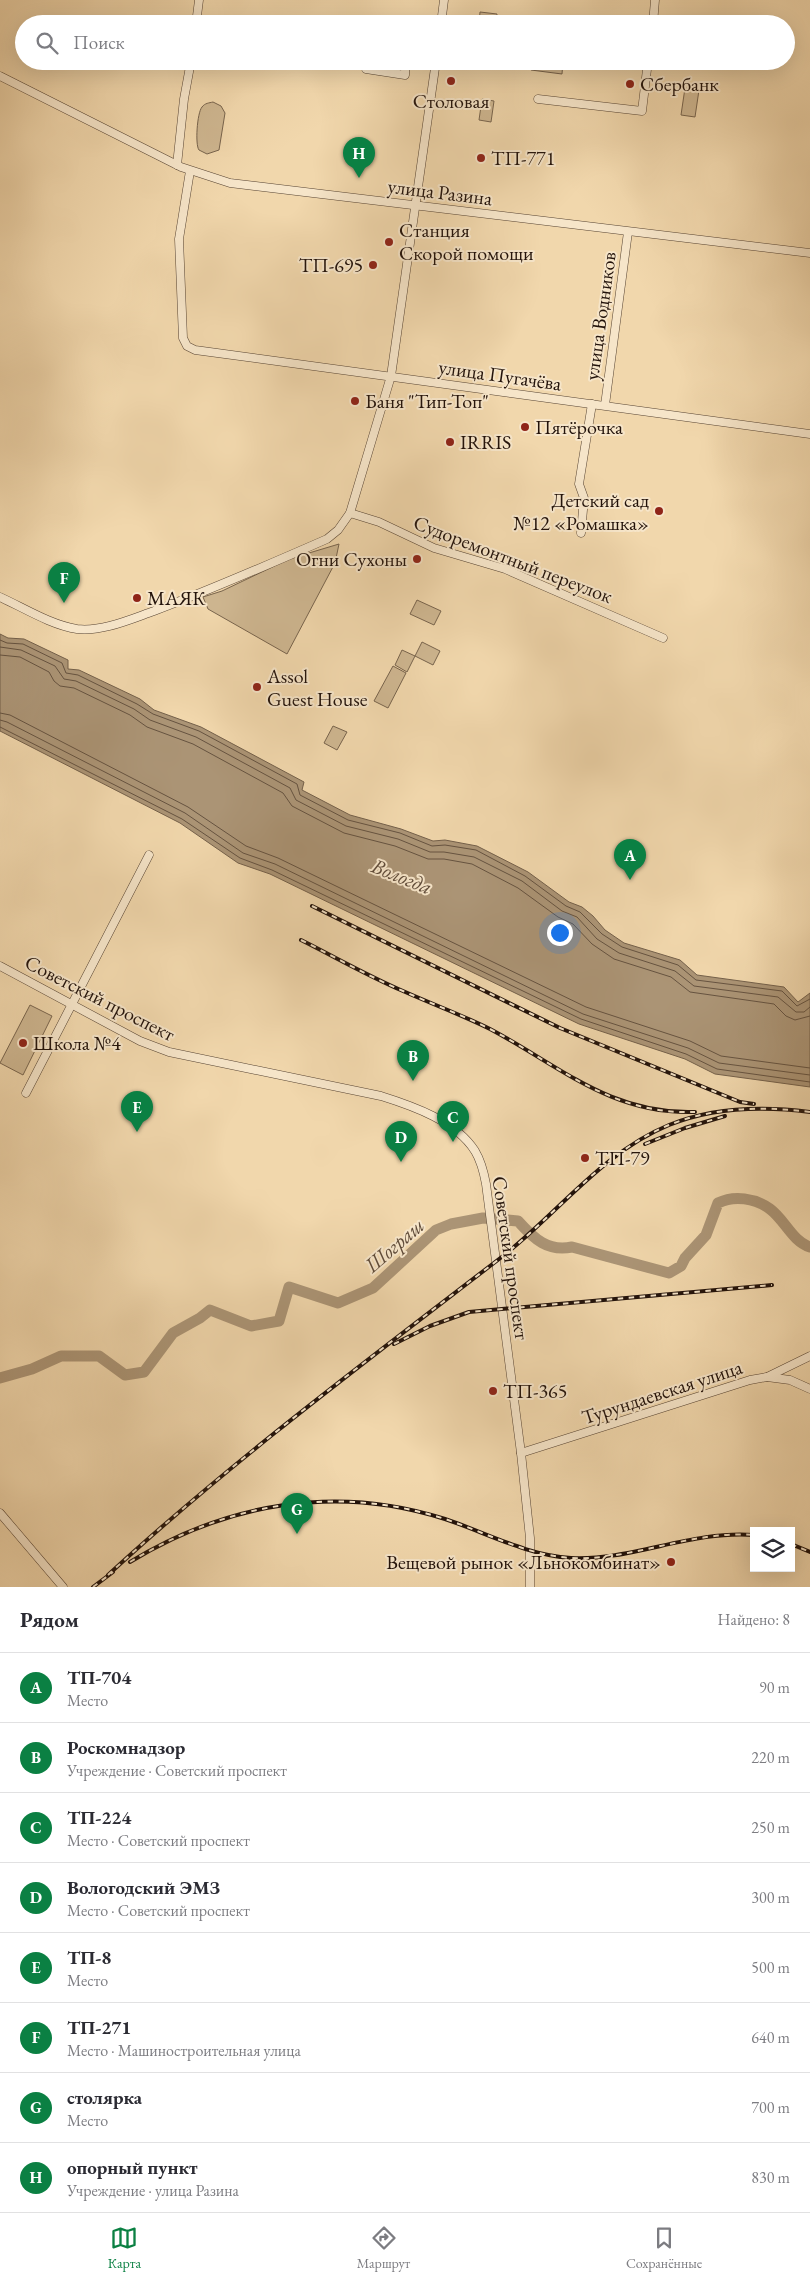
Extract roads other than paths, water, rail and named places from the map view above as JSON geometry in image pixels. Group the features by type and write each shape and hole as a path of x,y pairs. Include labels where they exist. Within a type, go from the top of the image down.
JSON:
{"street":[{"path":"197,15 199,0"},
{"path":"442,15 444,0"},
{"path":"654,15 655,0"},
{"path":"177,165 189,70"},
{"path":"366,70 404,75 405,70"},
{"path":"0,596 53,622 77,629 96,628 129,620 195,596 327,540 338,530 350,513 391,376 417,206 433,70"},
{"path":"538,99 642,111 647,70"},
{"name":"улица Разина","path":"0,76 177,165 190,171 230,183 810,253"},
{"name":"улица Пугачёва","path":"190,171 179,239 183,338 186,346 195,350 810,434"},
{"name":"улица Водников","path":"605,405 628,232"},
{"path":"581,533 584,498 579,484 592,404"},
{"name":"Судоремонтный переулок","path":"350,513 379,522 434,548 505,569 664,638"},
{"path":"26,1093 149,855"},
{"name":"Советский проспект","path":"0,966 140,1041 183,1057 376,1095 408,1105 452,1129 474,1150 483,1170 494,1238 530,1538 530,1587"},
{"name":"Турундаевская улица","path":"521,1453 750,1380 767,1377 810,1356"},
{"path":"767,1377 790,1380 810,1389"},
{"path":"0,1513 63,1587"}],"water":[{"name":"Вологда","path":"0,634 8,638 24,639 68,660 68,669 79,670 140,699 154,710 201,727 304,782 302,790 350,815 401,829 433,841 445,840 477,846 528,872 569,902 582,907 605,930 624,943 680,960 697,975 784,987 798,1002 810,993 810,1087 715,1074 685,1059 579,1024 270,874 238,863 180,823 0,731"}],"waterway":[{"name":"Шограш","path":"0,1378 32,1369 61,1356 99,1356 125,1375 144,1372 173,1333 200,1318 210,1310 251,1326 279,1321 289,1287 338,1303 373,1288 436,1230 451,1224 483,1218 518,1221 542,1243 549,1246 556,1248 572,1247 669,1273 681,1266 685,1258 706,1235 718,1203 738,1198 758,1202 770,1209 798,1240 810,1247"}],"railway":[{"path":"312,906 560,1028 740,1102 754,1104"},
{"path":"301,940 364,973 490,1029 587,1086 612,1097 637,1106 665,1111 695,1112"},
{"path":"108,1575 252,1451 503,1256 582,1184 623,1151 669,1125 721,1111 774,1109 810,1112"},
{"path":"645,1144 685,1128 725,1116"},
{"path":"394,1344 430,1326 469,1312 772,1285"},
{"path":"130,1562 167,1542 205,1525 244,1513 283,1505 323,1502 363,1503 404,1508 445,1519 538,1553 571,1558 594,1558 616,1555 707,1537 750,1535"},
{"path":"795,1546 810,1552"},
{"path":"93,1587 113,1572"}],"place":[{"name":"Столовая","path":"451,81"},
{"name":"Сбербанк","path":"630,84"},
{"name":"ТП-771","path":"481,158"},
{"name":"опорный пункт","path":"359,178"},
{"name":"Станция Скорой помощи","path":"389,242"},
{"name":"ТП-695","path":"373,265"},
{"name":"Баня \"Тип-Топ\"","path":"355,401"},
{"name":"Пятёрочка","path":"525,427"},
{"name":"IRRIS","path":"450,442"},
{"name":"Детский сад №12 «Ромашка»","path":"659,511"},
{"name":"Огни Сухоны","path":"417,559"},
{"name":"МАЯК","path":"137,598"},
{"name":"ТП-271","path":"64,603"},
{"name":"Assol Guest House","path":"257,687"},
{"name":"ТП-704","path":"630,880"},
{"name":"Школа №4","path":"23,1043"},
{"name":"Роскомнадзор","path":"413,1081"},
{"name":"ТП-8","path":"137,1132"},
{"name":"ТП-224","path":"453,1142"},
{"name":"ТП-79","path":"585,1158"},
{"name":"Вологодский ЭМЗ","path":"401,1162"},
{"name":"ТП-365","path":"493,1391"},
{"name":"столярка","path":"297,1534"},
{"name":"Вещевой рынок «Льнокомбинат»","path":"671,1562"}]}
